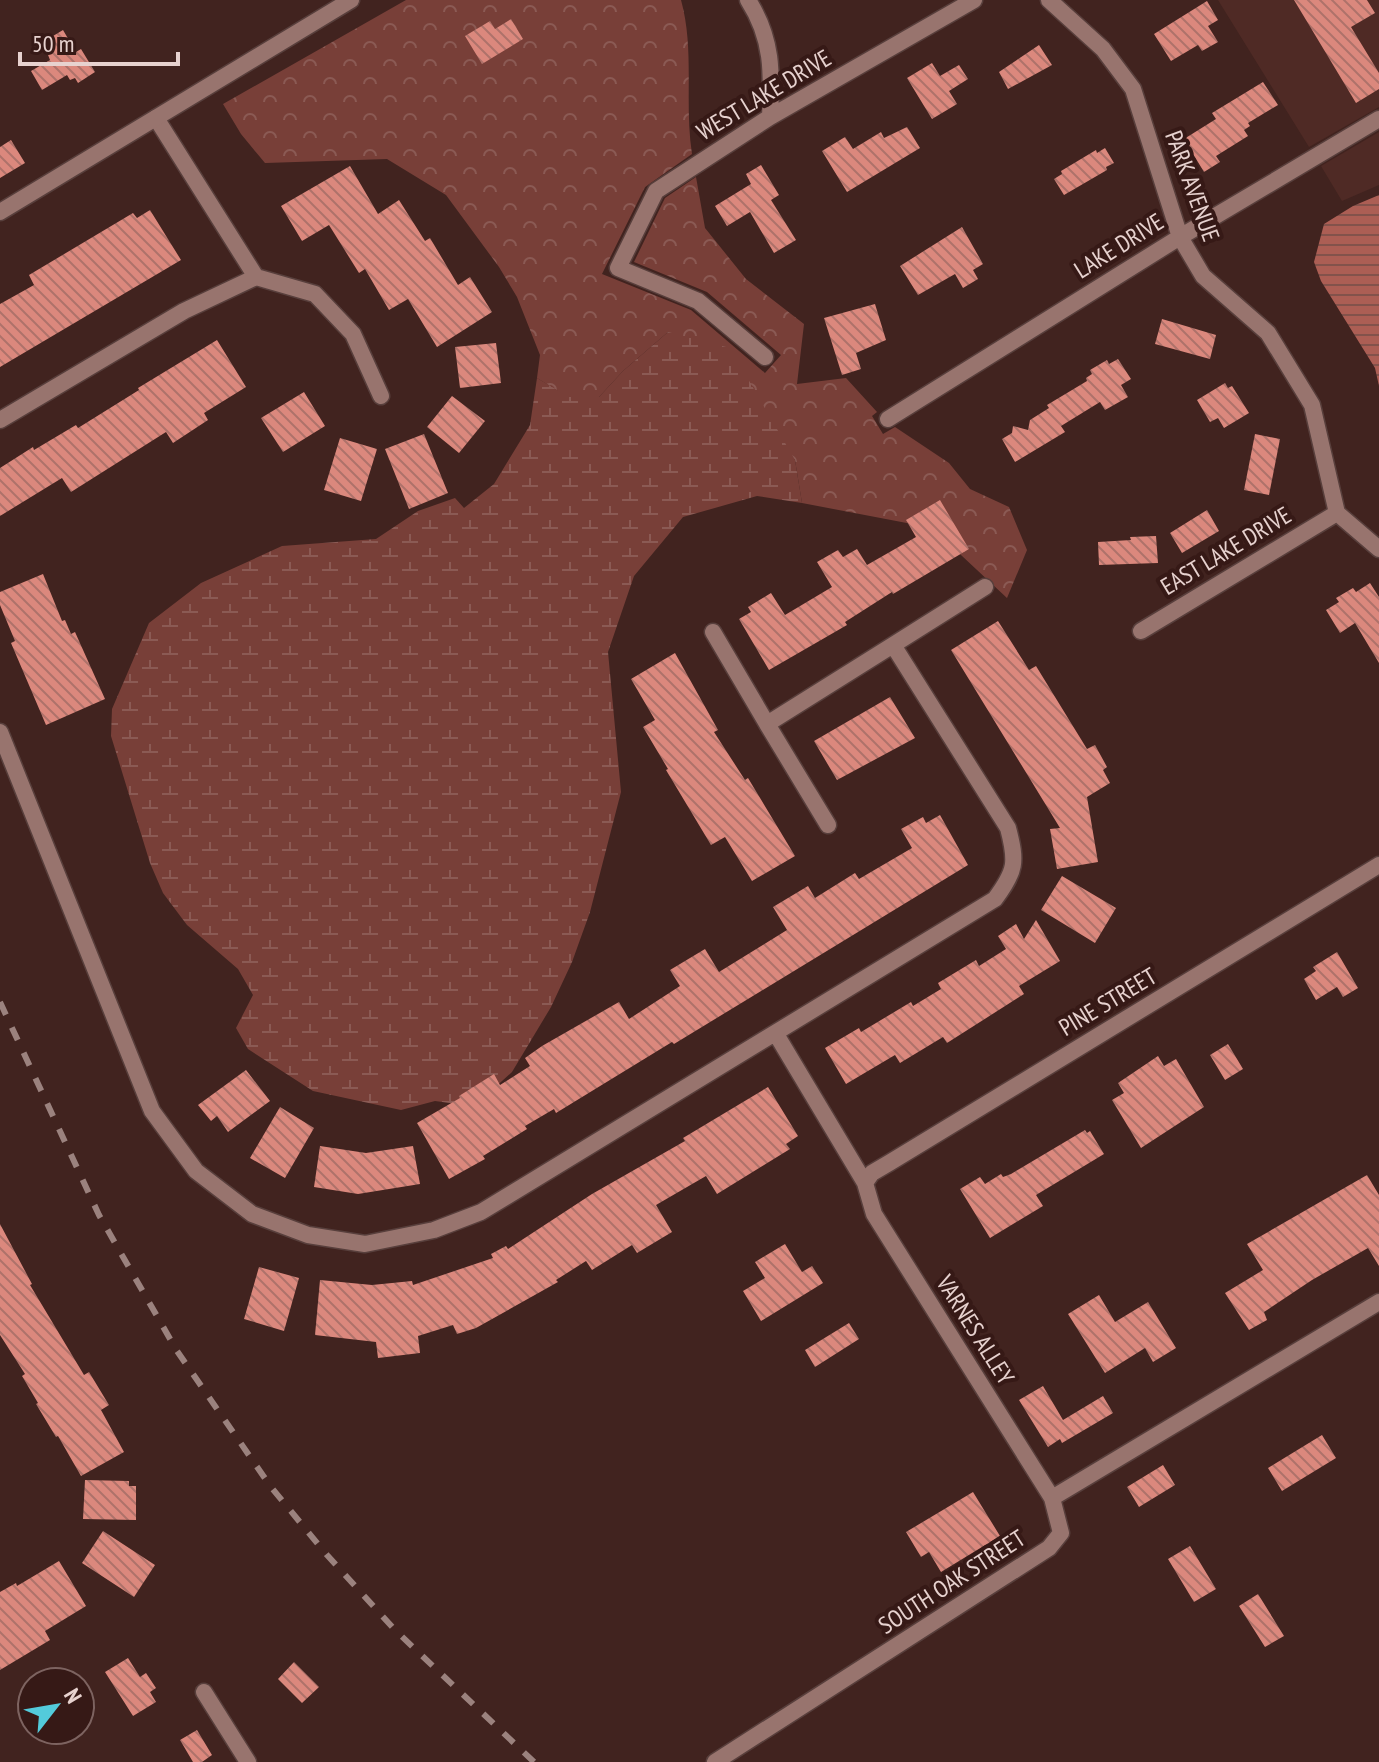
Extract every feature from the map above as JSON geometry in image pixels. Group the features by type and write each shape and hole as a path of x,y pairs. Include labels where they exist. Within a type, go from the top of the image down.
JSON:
{"street":[{"path":"0,212 351,0"},
{"path":"748,0 760,18 772,63 770,117"},
{"name":"WEST LAKE DRIVE","path":"765,357 698,301 618,268 656,191 770,117 974,0"},
{"name":"PARK AVENUE","path":"1049,0 1103,49 1133,89 1180,237 1203,276 1268,333 1312,405 1337,513"},
{"path":"156,118 256,277"},
{"name":"LAKE DRIVE","path":"888,419 1180,237 1379,119"},
{"path":"0,420 184,311 256,277 315,294 353,334 381,396"},
{"path":"1337,513 1379,549"},
{"name":"EAST LAKE DRIVE","path":"1141,631 1337,513"},
{"path":"767,724 985,587"},
{"path":"713,632 828,825"},
{"path":"0,732 152,1111 196,1171 252,1214 308,1235 365,1244 434,1230 481,1212 995,899 1011,877 1014,851 1008,828 893,645"},
{"name":"PINE STREET","path":"865,1183 872,1173 1379,865"},
{"name":"VARNES ALLEY","path":"776,1034 865,1183 874,1214 1052,1498"},
{"path":"1052,1498 1379,1302"},
{"name":"SOUTH OAK STREET","path":"715,1762 1049,1548 1061,1533 1052,1498"},
{"path":"204,1692 248,1762"}],"shaded area":[{"path":"1218,0 1379,0 1379,107 1309,147"},
{"path":"1379,132 1379,185 1342,201 1321,166"},
{"path":"1379,195 1379,386 1375,368 1321,281 1314,262 1324,224"}],"green space":[{"path":"406,0 681,0 688,38 692,154 645,187 602,274 691,310 765,373 781,355 707,292 634,262 665,198 696,177 705,228 746,279 804,324 797,384 846,378 877,412 872,416 883,434 895,427 949,463 970,489 1009,507 1027,550 1007,598 946,541 912,524 802,503 795,460 668,332 623,371 599,397 569,398 537,378 540,355 517,297 499,267 446,195 387,159 265,163 241,134 223,104"},
{"path":"668,332 730,348 795,460 802,503 757,496 683,517 634,576 608,652 621,792 590,912 572,962 551,1007 512,1072 480,1101 457,1104 435,1101 401,1110 313,1091 248,1049 236,1028 253,995 238,969 187,925 163,893 150,863 111,736 112,709 149,623 201,583 282,546 376,539 418,511 455,498 464,508 494,484 530,425 537,378 569,397 599,397 623,371"}],"building":[{"path":"1294,0 1367,0 1375,13 1351,27 1379,73 1379,89 1356,103"},
{"path":"1207,1 1218,20 1208,26 1218,42 1202,51 1198,45 1171,61 1154,34"},
{"path":"511,19 523,39 482,64 465,36 490,21 495,29"},
{"path":"63,30 76,52 81,49 95,72 78,83 67,75 42,90 31,71 50,60 43,42"},
{"path":"1039,45 1052,65 1008,89 999,72"},
{"path":"932,63 940,76 959,65 968,79 949,91 957,104 932,119 907,78"},
{"path":"1263,82 1278,105 1248,123 1250,126 1244,130 1248,136 1216,156 1220,162 1204,172 1184,139 1216,119 1212,113"},
{"path":"907,127 920,148 847,192 822,151 845,137 853,149 881,132 884,138"},
{"path":"11,140 25,163 0,178 0,147"},
{"path":"1105,148 1114,163 1064,195 1054,179 1062,174 1061,171"},
{"path":"761,165 779,195 771,200 796,240 774,253 750,212 727,226 715,206 751,184 746,174"},
{"path":"350,166 378,214 399,200 425,241 430,238 458,285 470,277 492,312 437,347 408,299 389,310 365,269 359,273 329,225 302,241 281,206"},
{"path":"150,210 181,260 0,367 0,304 34,285 29,275 133,213 137,218"},
{"path":"962,227 983,264 973,270 978,279 963,288 955,274 918,295 900,266"},
{"path":"875,304 886,340 856,353 861,369 842,375 824,318"},
{"path":"1162,319 1216,335 1210,359 1155,344"},
{"path":"217,340 246,387 204,413 208,420 173,443 166,432 71,492 62,478 0,516 0,468 33,447 34,450 76,425 78,428"},
{"path":"496,343 501,383 460,388 455,347"},
{"path":"1118,359 1131,379 1121,385 1128,397 1105,410 1100,402 1061,426 1065,432 1015,462 1002,439 1012,433 1013,426 1028,430 1030,420 1049,408 1047,405 1087,381 1086,378 1092,374 1090,370 1107,360 1109,364"},
{"path":"1225,383 1228,388 1232,386 1249,413 1224,428 1218,418 1210,422 1197,400"},
{"path":"304,392 325,426 283,452 261,418"},
{"path":"452,396 485,421 459,453 427,427"},
{"path":"424,434 448,493 409,509 385,449"},
{"path":"1255,434 1280,439 1269,495 1244,490"},
{"path":"340,438 377,449 361,501 324,490"},
{"path":"940,500 969,549 892,592 845,622 847,625 769,670 739,619 751,612 748,607 771,593 785,615 832,587 817,562 838,550 843,557 857,549 867,565 916,537 906,520"},
{"path":"1207,510 1219,531 1182,553 1170,533"},
{"path":"1156,536 1158,563 1099,565 1098,542"},
{"path":"43,574 62,621 65,620 71,634 75,632 105,699 46,725 11,643 15,641 0,605 0,592"},
{"path":"1370,583 1379,597 1379,663 1355,623 1340,633 1326,610 1339,602 1336,598 1353,588 1356,592"},
{"path":"998,621 1029,670 1036,666 1087,749 1095,745 1107,767 1103,770 1110,783 1087,797 1098,862 1057,869 1050,829 1060,828 951,650"},
{"path":"675,653 718,730 714,732 745,780 748,778 795,856 752,881 725,837 711,845 643,727 655,720 631,679"},
{"path":"890,697 915,738 837,780 814,741"},
{"path":"940,815 968,865 674,1044 672,1042 556,1113 554,1109 525,1126 527,1129 483,1156 485,1159 449,1179 417,1123 494,1074 500,1085 530,1066 525,1058 542,1046 619,1002 629,1019 680,986 670,970 705,949 719,972 787,930 773,907 808,886 815,898 855,873 859,879 912,848 901,829 923,817 926,823"},
{"path":"1062,876 1116,908 1095,943 1041,910"},
{"path":"1036,920 1060,961 1019,986 1024,994 947,1043 943,1037 900,1063 895,1055 846,1084 825,1048 859,1028 861,1032 911,1002 913,1006 941,989 938,983 976,960 979,966 1006,949 998,936 1016,924 1024,939"},
{"path":"1337,952 1358,988 1343,997 1337,987 1316,1000 1304,979 1316,971 1313,967"},
{"path":"1228,1044 1243,1069 1225,1080 1210,1055"},
{"path":"1158,1056 1164,1066 1176,1059 1204,1107 1141,1148 1112,1100 1124,1093 1118,1083"},
{"path":"246,1070 270,1101 228,1132 217,1116 211,1121 198,1105"},
{"path":"768,1087 798,1136 786,1144 790,1149 717,1194 706,1176 656,1205 672,1232 637,1253 632,1245 592,1270 586,1261 556,1280 558,1282 476,1328 457,1334 453,1325 418,1336 420,1353 378,1358 376,1342 315,1335 320,1280 372,1285 412,1281 413,1285 493,1258 491,1254 506,1246 508,1249"},
{"path":"280,1107 314,1128 285,1178 250,1158"},
{"path":"1085,1130 1087,1133 1090,1131 1104,1154 1036,1195 1043,1206 990,1238 960,1189 980,1177 985,1184 1001,1174 1003,1177 1011,1174"},
{"path":"320,1146 366,1153 413,1146 420,1184 358,1194 314,1187"},
{"path":"1367,1175 1379,1195 1379,1266 1368,1248 1264,1312 1267,1320 1249,1330 1225,1293 1263,1270 1247,1244"},
{"path":"0,1224 30,1285 84,1375 89,1372 109,1405 101,1410 124,1452 81,1476 36,1404 22,1376 25,1374 0,1335"},
{"path":"785,1244 802,1272 812,1266 823,1283 761,1321 743,1291 765,1278 755,1262"},
{"path":"259,1267 299,1278 284,1331 244,1319"},
{"path":"1099,1295 1115,1322 1148,1302 1176,1348 1153,1362 1145,1348 1105,1373 1068,1314"},
{"path":"849,1323 859,1339 815,1367 805,1350"},
{"path":"1043,1386 1063,1420 1103,1396 1113,1413 1062,1443 1060,1439 1048,1447 1019,1400"},
{"path":"1322,1435 1336,1458 1282,1491 1268,1468"},
{"path":"1163,1465 1175,1485 1139,1507 1127,1487"},
{"path":"85,1480 129,1481 129,1486 136,1486 136,1520 83,1519"},
{"path":"973,1492 1000,1536 941,1572 929,1552 921,1557 906,1532"},
{"path":"103,1531 155,1565 134,1597 82,1563"},
{"path":"1190,1546 1216,1589 1194,1602 1168,1559"},
{"path":"59,1561 86,1606 45,1631 50,1640 0,1670 0,1592 16,1583 17,1586"},
{"path":"1258,1594 1284,1636 1265,1647 1239,1606"},
{"path":"128,1658 140,1677 146,1673 156,1688 150,1692 156,1702 133,1716 105,1672"},
{"path":"294,1662 319,1687 302,1703 278,1679"},
{"path":"197,1730 212,1755 202,1762 193,1762 180,1740"}],"railway":[{"path":"0,1002 99,1215 177,1351 271,1487 395,1630 534,1762"}]}
